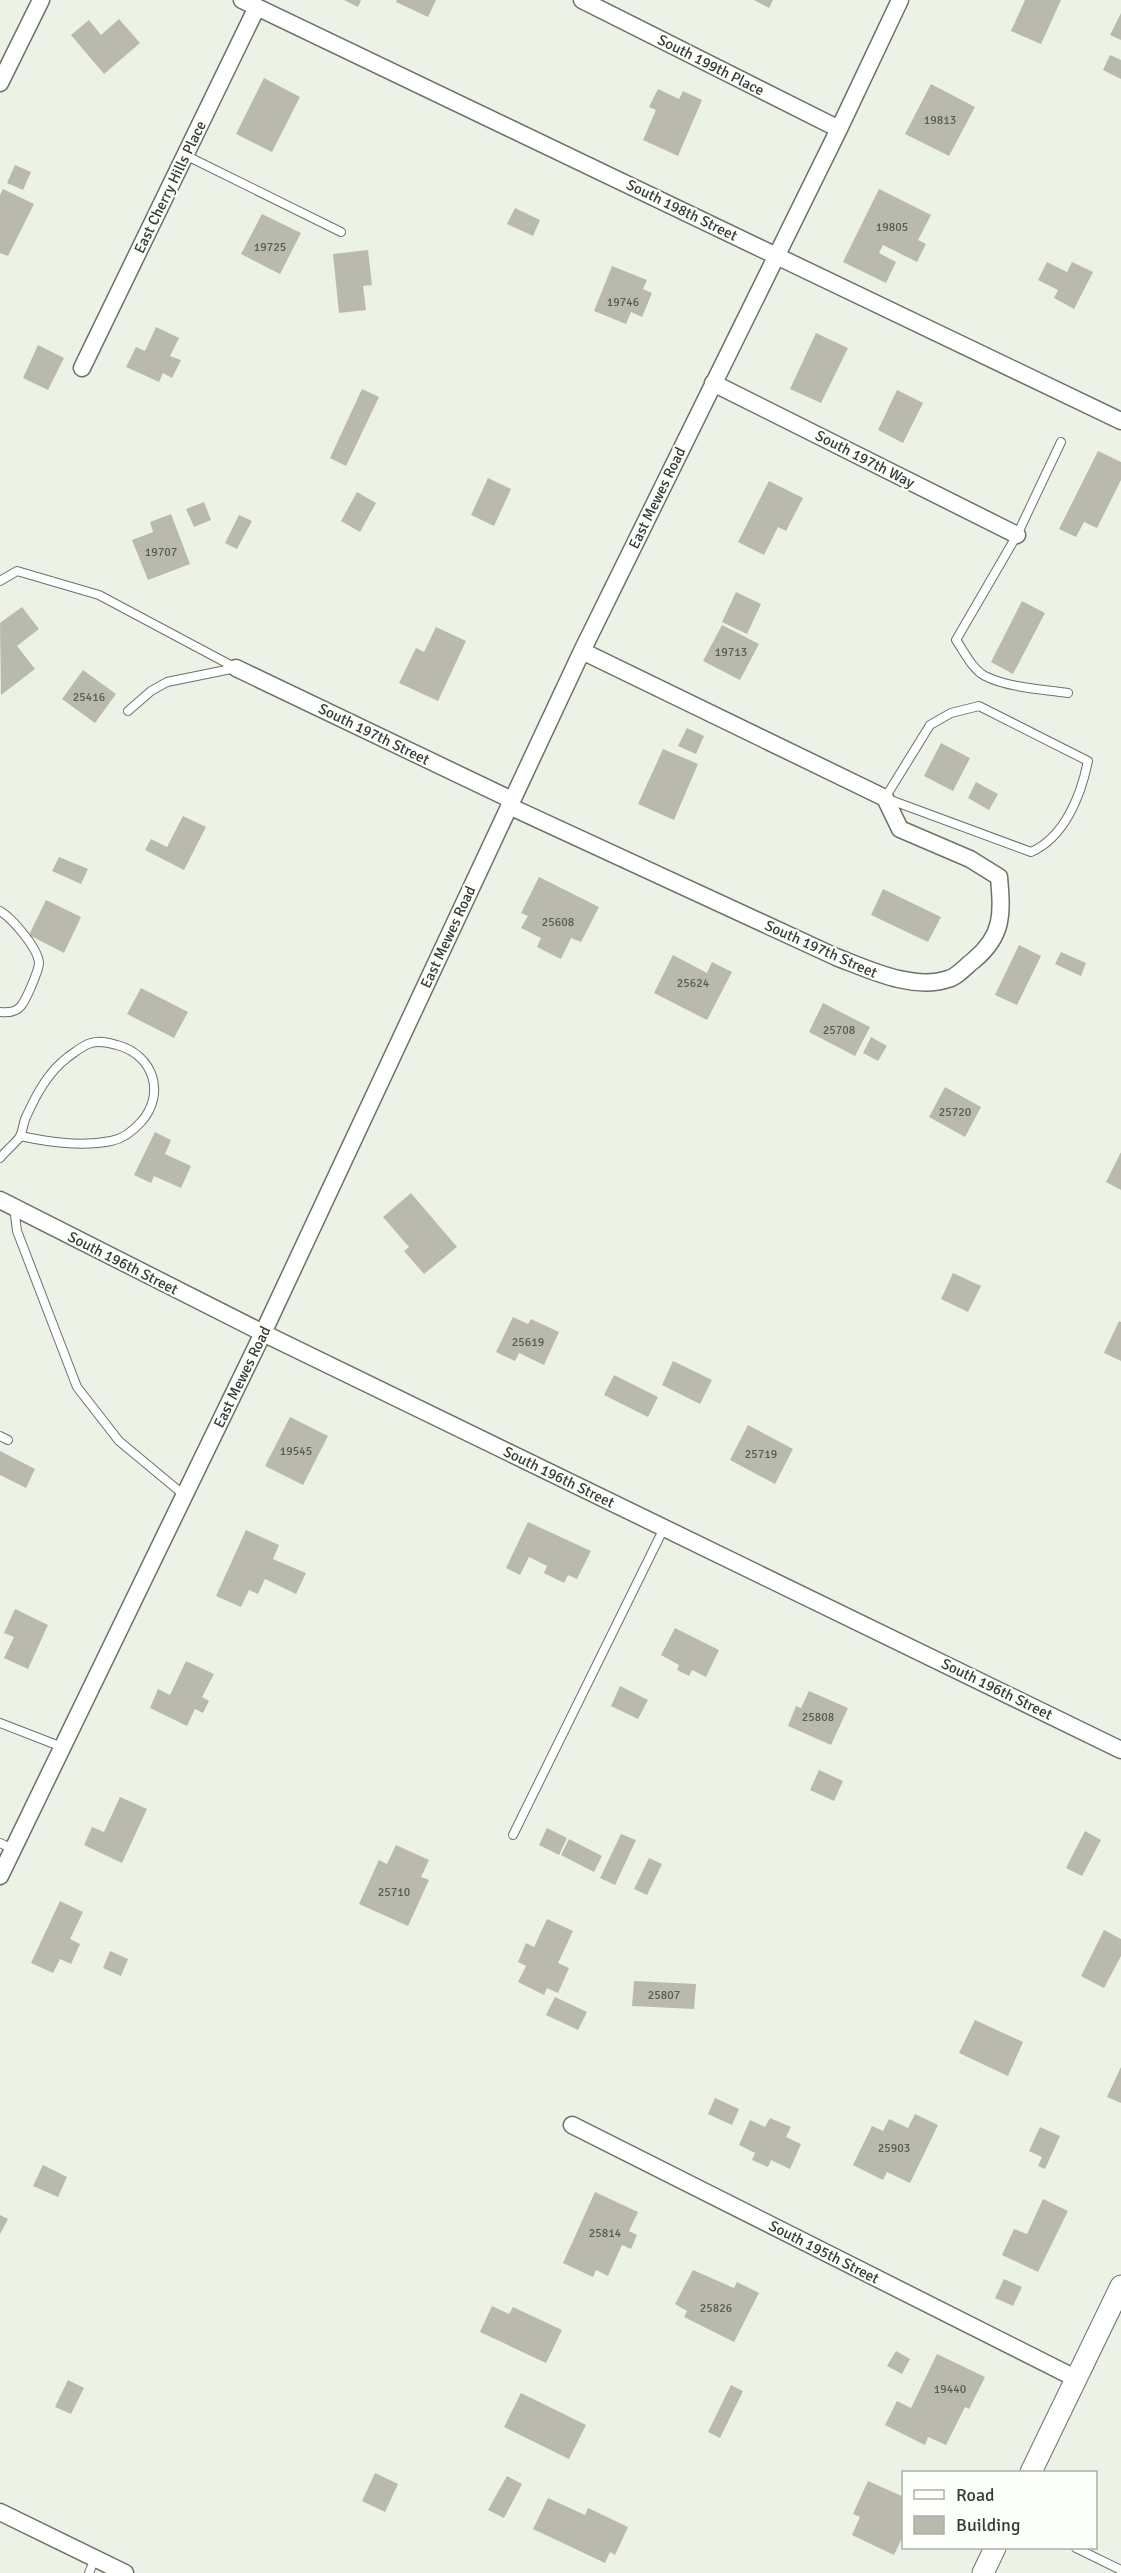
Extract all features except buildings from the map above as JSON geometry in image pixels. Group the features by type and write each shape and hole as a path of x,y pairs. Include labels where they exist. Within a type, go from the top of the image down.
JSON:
{"street":[{"path":"0,83 40,0"},
{"name":"South 199th Place","path":"582,0 839,129"},
{"name":"East Mewes Road","path":"0,1876 6,1846 62,1747 263,1334 582,651 839,129 900,0"},
{"name":"East Cherry Hills Place","path":"82,368 185,155 249,3"},
{"name":"South 198th Street","path":"249,3 1121,421"},
{"name":"South 197th Way","path":"713,384 1017,535"},
{"path":"582,651 885,798"},
{"name":"South 197th Street","path":"236,668 511,803 836,957 887,977 918,981 949,979 987,949 1002,916 999,877 970,859 900,828 885,798"},
{"name":"South 196th Street","path":"7,1204 263,1334 1121,1750"},
{"name":"South 195th Street","path":"572,2126 1077,2379"},
{"path":"1031,2471 1121,2286"},
{"path":"0,2511 92,2566 125,2573"},
{"path":"983,2573 995,2549"}],"lane":[{"path":"185,155 341,232"},
{"path":"1061,442 1017,535 956,640 984,676 1013,684 1068,693"},
{"path":"0,581 17,571 99,595 236,668"},
{"path":"128,711 151,691 167,682 236,668"},
{"path":"979,706 1088,761 1083,788 1062,825 1046,845 1031,852 885,798 930,725 951,713 979,706"},
{"path":"0,911 28,940 39,961 38,971 22,1005 9,1013 0,1012"},
{"path":"0,1158 20,1136 29,1110 47,1078 66,1059 90,1043 104,1041 126,1047 143,1059 152,1072 155,1098 149,1114 133,1132 112,1141 82,1143 49,1142 20,1136"},
{"path":"7,1204 76,1387 119,1441 184,1496"},
{"path":"513,1835 664,1528"},
{"path":"0,1723 62,1747"},
{"path":"1080,2549 1121,2570"}]}
